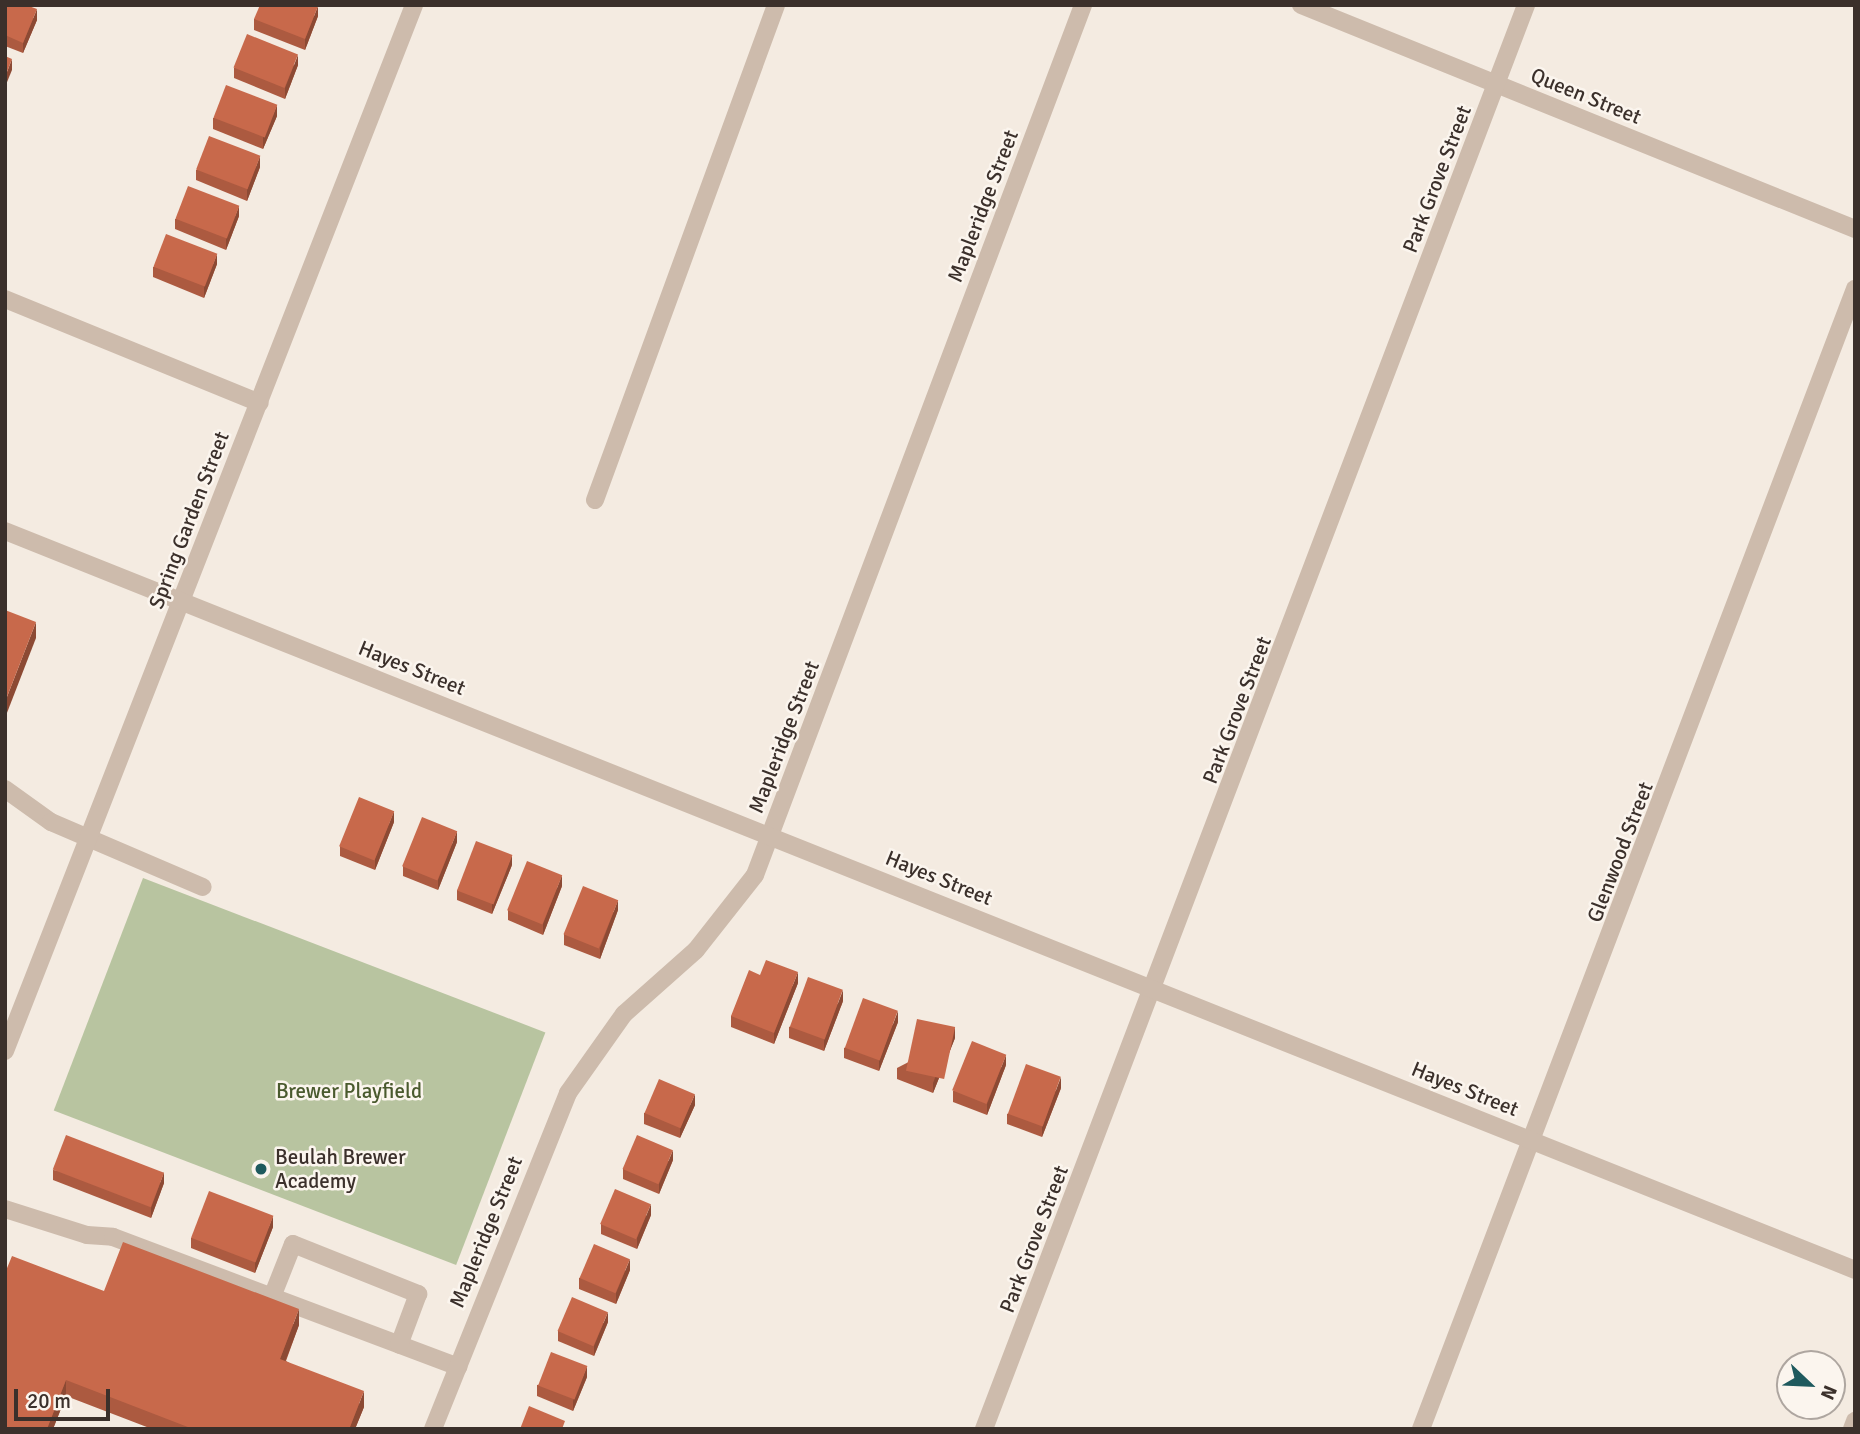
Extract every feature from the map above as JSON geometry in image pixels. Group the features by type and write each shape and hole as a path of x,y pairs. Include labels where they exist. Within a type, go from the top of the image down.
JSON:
{"street":[{"name":"Spring Garden Street","path":"5,1051 414,5"},
{"path":"596,500 776,5"},
{"name":"Mapleridge Street","path":"433,1429 568,1093 624,1014 725,919 772,836 1083,5"},
{"name":"Queen Street","path":"1301,5 1855,229"},
{"name":"Park Grove Street","path":"984,1429 1156,990 1526,5"},
{"name":"Glenwood Street","path":"1421,1429 1534,1141 1855,289"},
{"path":"5,299 260,403"},
{"name":"Hayes Street","path":"5,531 1855,1270"},
{"path":"5,789 51,822 203,887"},
{"path":"5,1209 87,1235 113,1237 458,1367"},
{"path":"272,1297 293,1244 418,1294 399,1345"},
{"path":"1852,1429 1855,1421"}],"green space":[{"name":"Brewer Playfield","path":"143,878 545,1032 456,1265 54,1110"}],"building":[{"path":"5,5 26,5 37,9 23,43 5,35"},
{"path":"260,5 318,6 305,39 254,19"},
{"path":"247,34 298,55 285,88 234,67"},
{"path":"5,56 12,59 5,77"},
{"path":"226,85 277,105 265,137 213,118"},
{"path":"209,136 260,156 247,189 196,170"},
{"path":"188,186 239,206 227,238 175,219"},
{"path":"166,234 217,254 205,286 153,267"},
{"path":"5,610 36,622 5,702"},
{"path":"359,797 394,811 374,860 339,846"},
{"path":"422,817 457,831 437,880 402,866"},
{"path":"476,841 512,855 493,904 457,890"},
{"path":"527,861 562,875 542,924 507,910"},
{"path":"583,886 618,900 599,948 564,934"},
{"path":"766,960 798,972 774,1033 731,1016 749,970 760,975"},
{"path":"808,977 843,990 825,1039 790,1027"},
{"path":"863,998 898,1011 880,1060 845,1048"},
{"path":"917,1019 955,1027 944,1079 906,1071"},
{"path":"972,1041 1006,1055 986,1104 952,1090"},
{"path":"1026,1064 1061,1077 1043,1126 1008,1114"},
{"path":"659,1079 695,1094 680,1128 645,1113"},
{"path":"66,1135 164,1173 151,1207 53,1170"},
{"path":"637,1135 673,1150 658,1184 623,1169"},
{"path":"615,1189 651,1204 636,1239 600,1224"},
{"path":"209,1191 273,1216 255,1262 191,1238"},
{"path":"123,1242 299,1309 280,1359 364,1391 350,1427 356,1429 193,1429 66,1380 47,1429 5,1429 5,1273 12,1256 104,1291"},
{"path":"594,1244 630,1259 615,1293 580,1278"},
{"path":"572,1297 608,1312 593,1346 558,1331"},
{"path":"551,1352 587,1366 575,1400 538,1386"},
{"path":"529,1406 565,1421 562,1429 520,1429"}],"place":[{"name":"Beulah Brewer Academy","path":"261,1169"}]}
